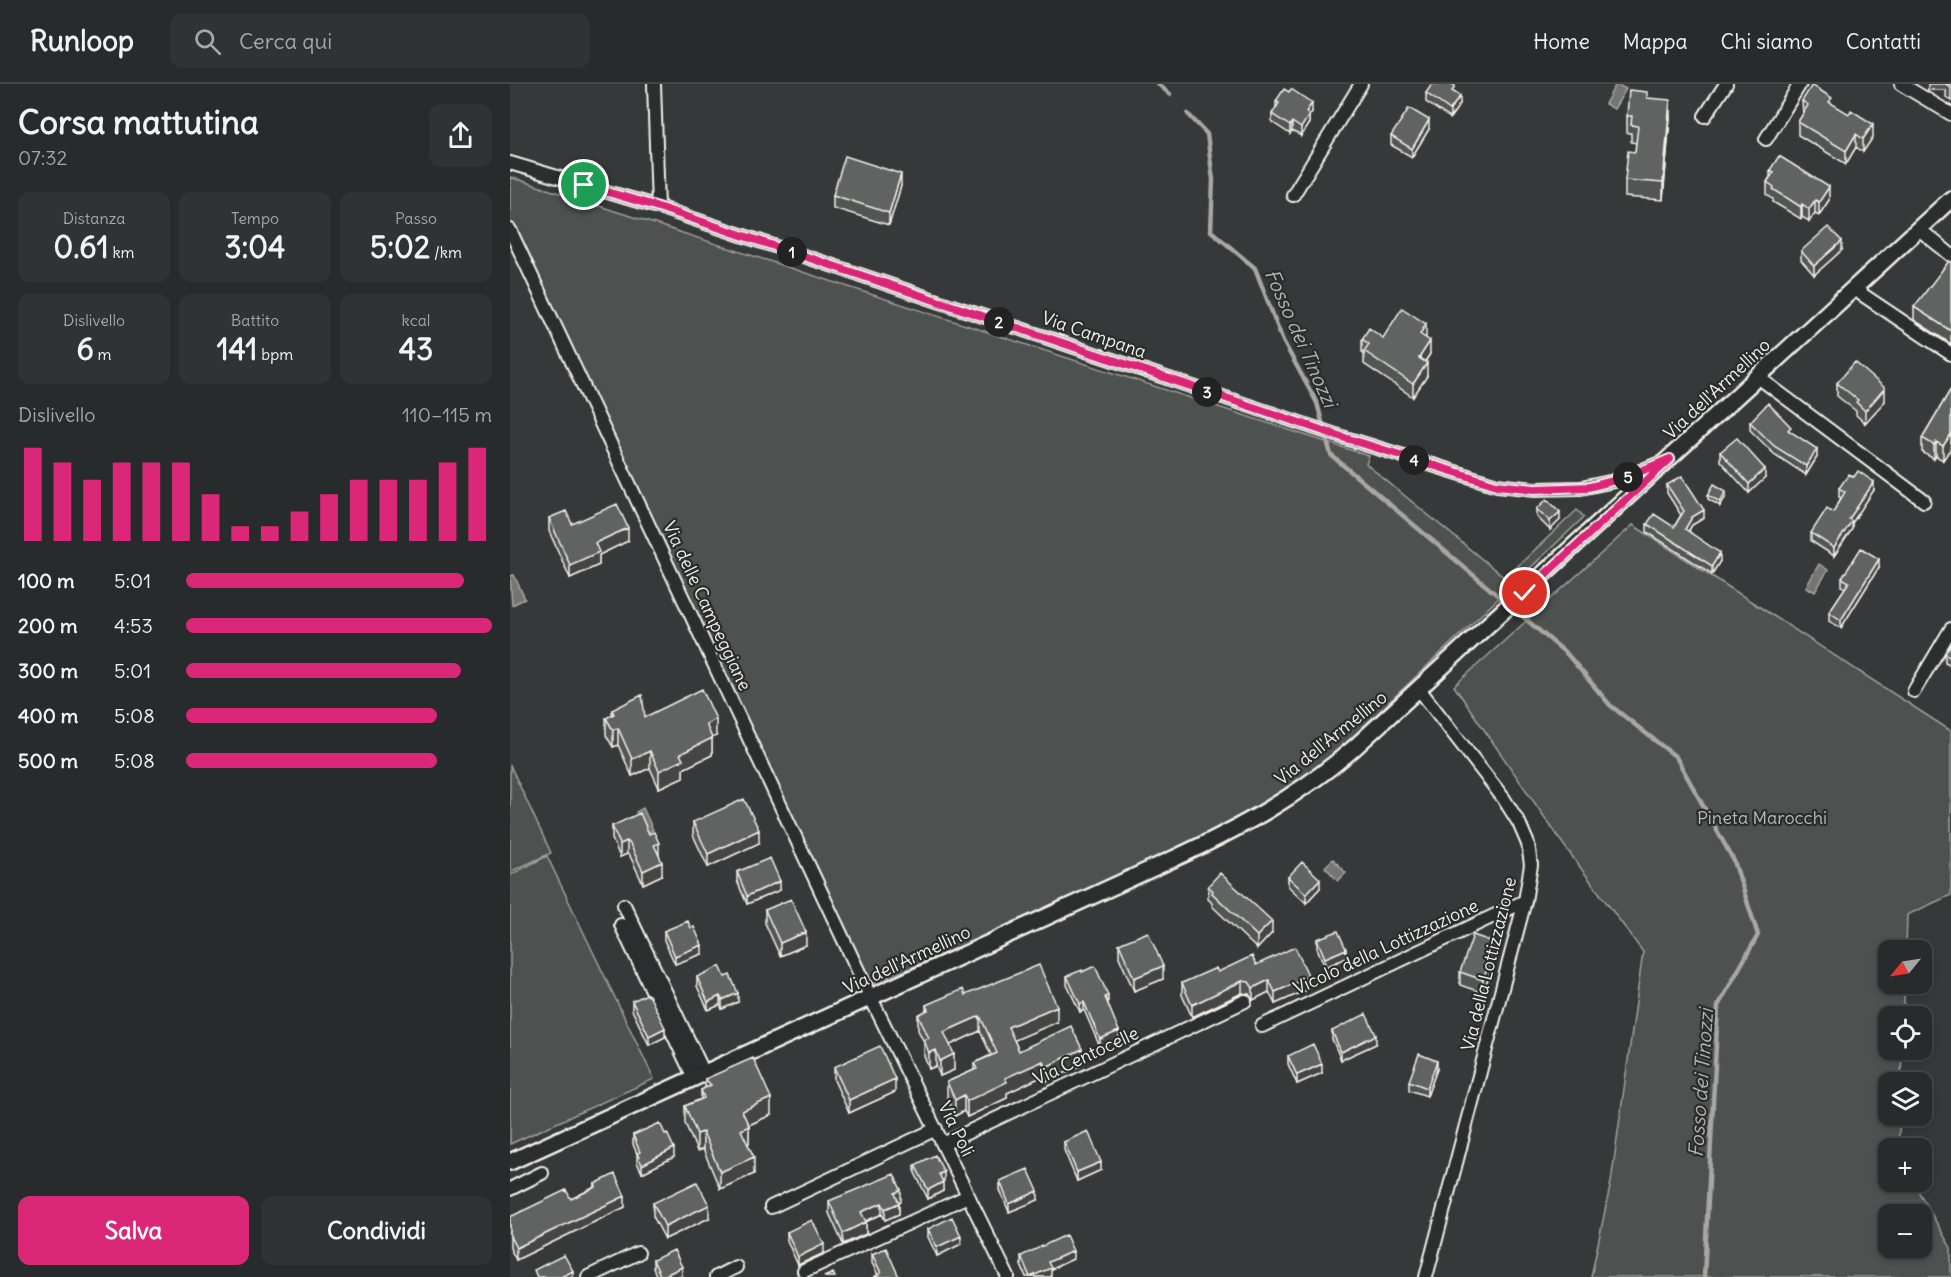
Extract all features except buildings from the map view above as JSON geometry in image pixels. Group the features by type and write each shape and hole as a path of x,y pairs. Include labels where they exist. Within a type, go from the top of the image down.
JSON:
{"street":[{"path":"654,84 658,207"},
{"path":"1293,195 1362,84"},
{"path":"1705,116 1726,84"},
{"path":"1766,139 1800,84"},
{"path":"1907,86 1951,114"},
{"name":"Via Campana","path":"510,163 658,207 1311,427 1476,479 1506,486 1535,489 1581,488 1624,478 1670,459"},
{"name":"Via dell'Armellino","path":"510,1162 1182,855 1257,818 1293,796 1328,770 1498,618 1951,199"},
{"path":"1919,229 1951,255"},
{"name":"Via delle Campeggiane","path":"510,230 871,998"},
{"path":"1854,289 1951,354"},
{"path":"1758,377 1924,501"},
{"path":"1914,691 1951,629"},
{"name":"Via della Lottizzazione","path":"1419,689 1504,799 1519,823 1528,844 1531,866 1525,901 1426,1277"},
{"name":"Vicolo della Lottizzazione","path":"1262,1026 1525,901"},
{"path":"624,905 699,1076"},
{"path":"621,925 699,1076"},
{"name":"Via Poli","path":"871,998 1008,1277"},
{"name":"Via Centocelle","path":"943,1144 1245,1001"},
{"path":"771,1207 936,1129"},
{"path":"510,1189 542,1173"},
{"path":"804,1271 968,1196"},
{"path":"588,1277 638,1253"},
{"path":"716,1277 736,1267"}],"green space":[{"path":"510,177 1369,456 1366,464 1505,578 1577,510 1584,517 1307,780 1208,842 872,984 510,223"},
{"name":"Pineta Marocchi","path":"1633,525 1951,731 1951,895 1907,915 1906,940 1878,940 1878,994 1904,994 1904,1006 1878,1006 1878,1060 1902,1060 1901,1072 1878,1072 1878,1126 1899,1126 1899,1138 1878,1138 1878,1192 1919,1192 1926,1204 1878,1204 1878,1258 1932,1258 1932,1215 1951,1248 1951,1277 1591,1277 1611,1182 1643,952 1563,844 1454,686"},
{"path":"510,765 551,853 510,872"},
{"path":"547,856 654,1079 510,1144 510,875"}],"shaded area":[{"path":"1616,84 1626,89 1614,109 1605,104"},
{"path":"1819,564 1828,570 1815,592 1806,587"},
{"path":"514,575 525,599 512,605 510,576"},
{"path":"643,808 653,830 646,834 636,812"},
{"path":"1333,859 1346,873 1338,881 1325,867"}],"waterway":[{"name":"Fosso dei Tinozzi","path":"1158,84 1170,94"},
{"name":"Fosso dei Tinozzi","path":"1188,114 1207,134 1213,180 1211,231 1255,268 1283,341 1317,403 1331,455 1567,654 1610,705 1676,757 1734,861 1758,935 1718,1006 1704,1277"}],"route":[{"path":"584,185 658,207 1342,437 1497,485 1535,489 1589,487 1624,478 1670,459 1525,593"}]}
